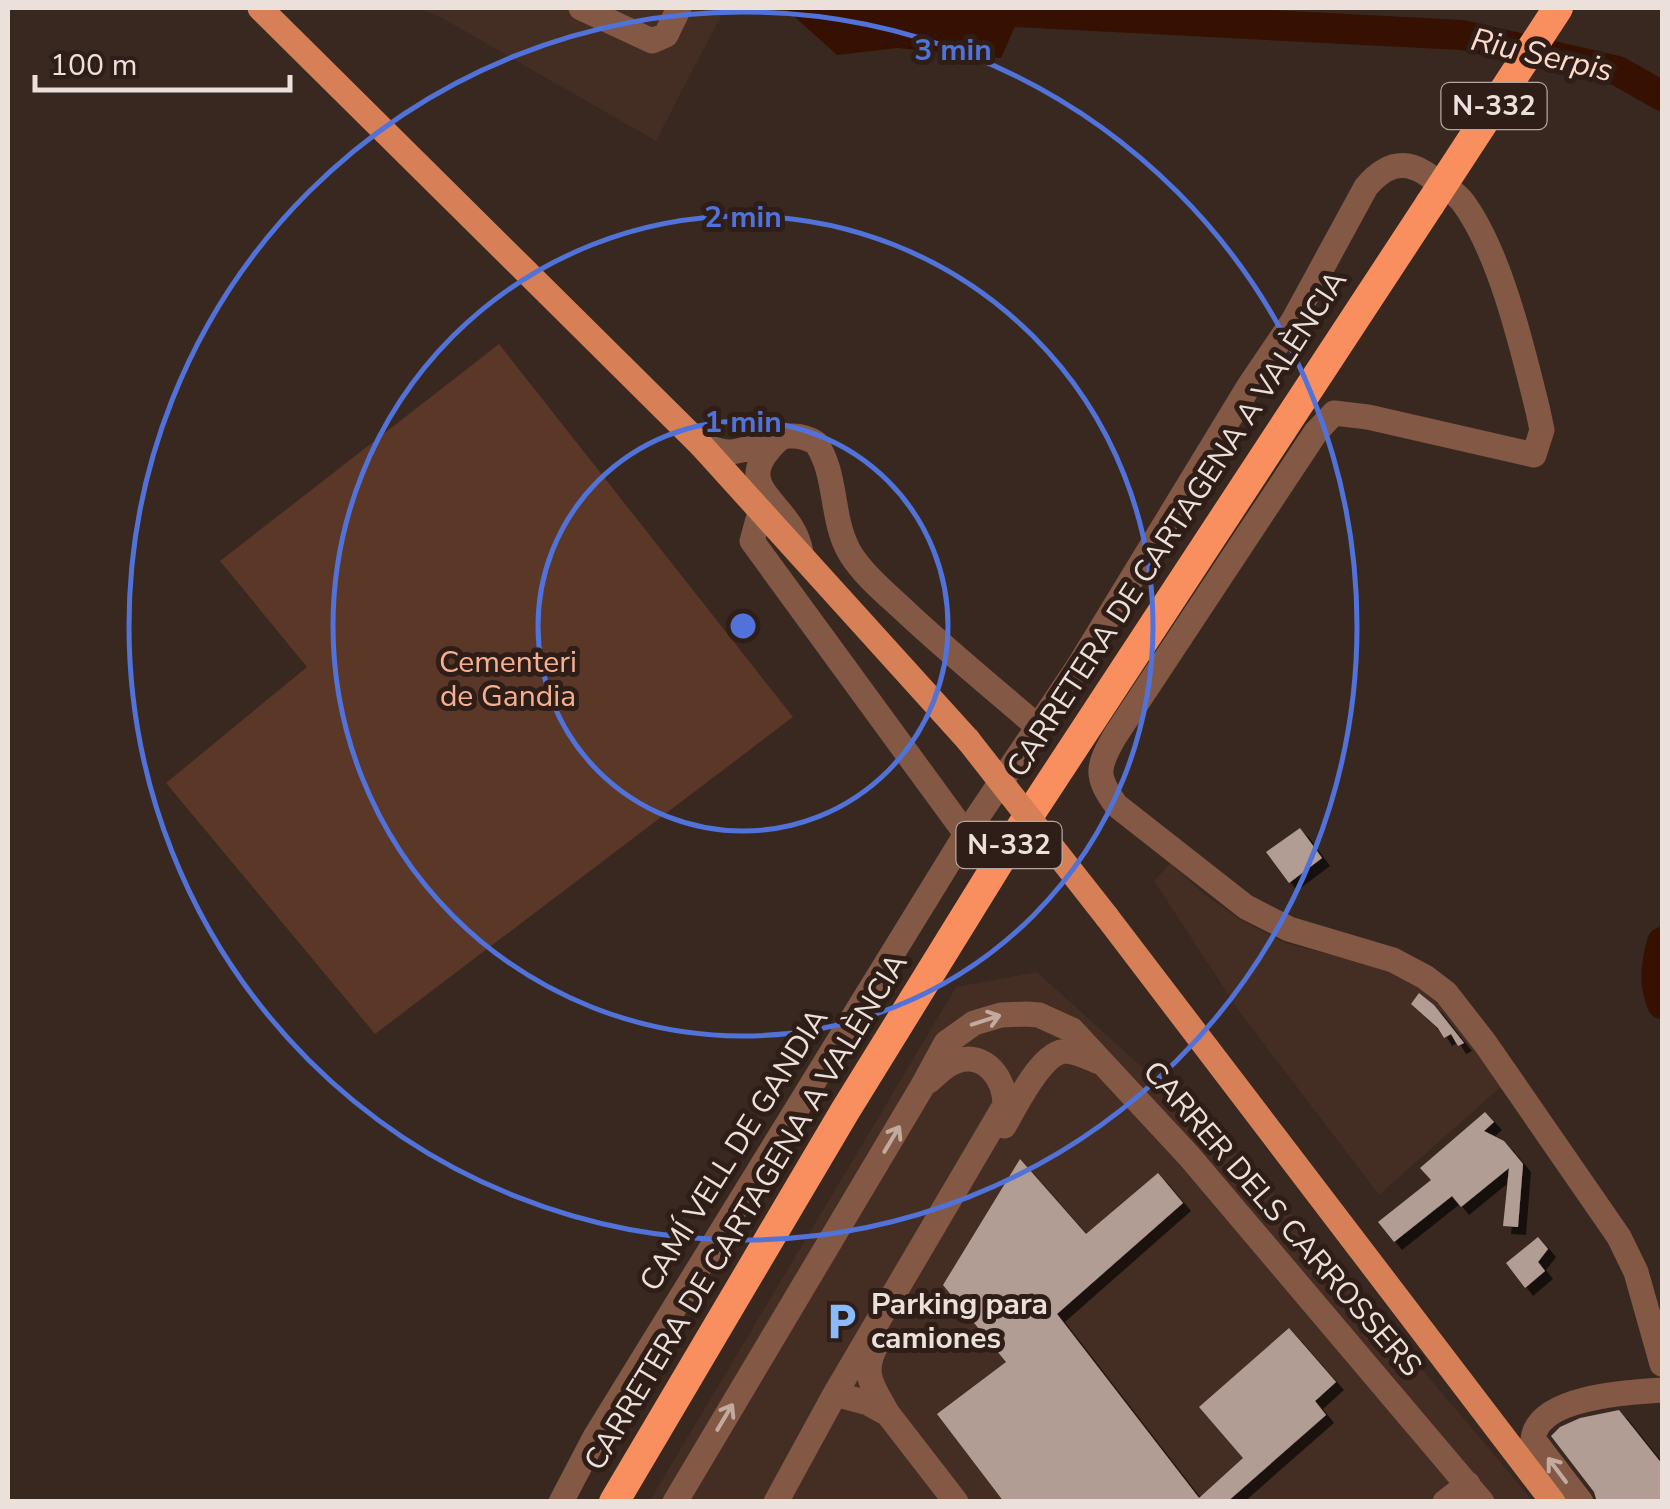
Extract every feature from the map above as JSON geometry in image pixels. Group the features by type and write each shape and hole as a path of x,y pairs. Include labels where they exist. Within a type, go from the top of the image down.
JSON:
{"highway":[{"name":"CARRETERA DE CARTAGENA A VALÈNCIA","path":"614,1502 835,1128 1005,852 1558,8"}],"main road":[{"path":"260,8 701,445 968,740 1553,1502"}],"street":[{"path":"580,8 652,40 666,35 679,8"},
{"name":"CAMÍ VELL DE GANDIA","path":"561,1502 595,1437 966,834 1078,667 1322,272 1366,187 1378,172 1390,166 1415,167 1453,191 1464,204 1505,292 1542,430 1534,455 1368,416 1334,413 1316,432 1115,736 1102,758 1100,775 1116,805 1246,907 1289,929 1393,960 1446,993 1619,1237 1636,1272 1662,1364"},
{"path":"782,436 760,458 756,470 762,490 795,530 801,553"},
{"path":"701,445 717,451 738,451 782,436 806,437 824,455 843,538 870,579 1037,726"},
{"path":"760,512 752,541 966,834"},
{"path":"675,1502 922,1088 938,1054 955,1035 974,1023 1001,1015 1026,1014 1056,1021 1081,1038 1106,1065"},
{"name":"CARRER DELS CARROSSERS","path":"888,1414 868,1378 867,1363 1041,1066 1053,1054 1066,1051 1106,1065 1190,1156 1475,1493"},
{"path":"776,1502 834,1394 1004,1105 1005,1090 1000,1078 988,1066 969,1059 951,1062 922,1088"},
{"path":"1581,1502 1534,1439 1542,1420 1561,1409 1610,1394 1662,1390"},
{"path":"834,1394 868,1403 888,1414 956,1502"},
{"path":"1446,1502 1475,1493"}],"shaded area":[{"path":"418,8 723,8 724,10 656,141"},
{"path":"785,8 1023,8 1001,58 897,48 837,55"},
{"path":"1170,863 1205,895 1285,943 1386,969 1424,988 1443,1005 1503,1085 1379,1195 1239,1011 1154,881"},
{"path":"1037,972 1249,1164 1533,1501 649,1502 956,987"}],"green space":[{"name":"Cementeri de Gandia","path":"499,344 793,717 375,1034 166,783 307,667 220,561"}],"building":[{"path":"1300,828 1322,858 1289,883 1266,852"},
{"path":"1419,993 1434,1005 1464,1043 1458,1046 1451,1034 1444,1038 1411,1004"},
{"path":"1485,1112 1494,1122 1484,1131 1504,1141 1523,1164 1518,1227 1503,1226 1509,1168 1461,1207 1452,1196 1394,1242 1378,1222 1431,1180 1420,1168"},
{"path":"1020,1159 1086,1234 1158,1173 1183,1203 1057,1314 1199,1498 1243,1458 1199,1407 1289,1328 1336,1382 1315,1401 1326,1415 1227,1502 1004,1502 937,1414 1006,1362 943,1285"},
{"path":"1538,1237 1548,1249 1538,1262 1545,1271 1525,1288 1506,1263"},
{"path":"1619,1410 1662,1464 1662,1502 1597,1502 1594,1492 1551,1436 1580,1418"}],"waterway":[{"name":"Riu Serpis","path":"996,8 1462,35 1618,71 1662,96"},
{"name":"Riu Serpis","path":"1662,942 1656,973 1662,1004"}],"place":[{"name":"Parking para camiones","path":"841,1321"}]}
